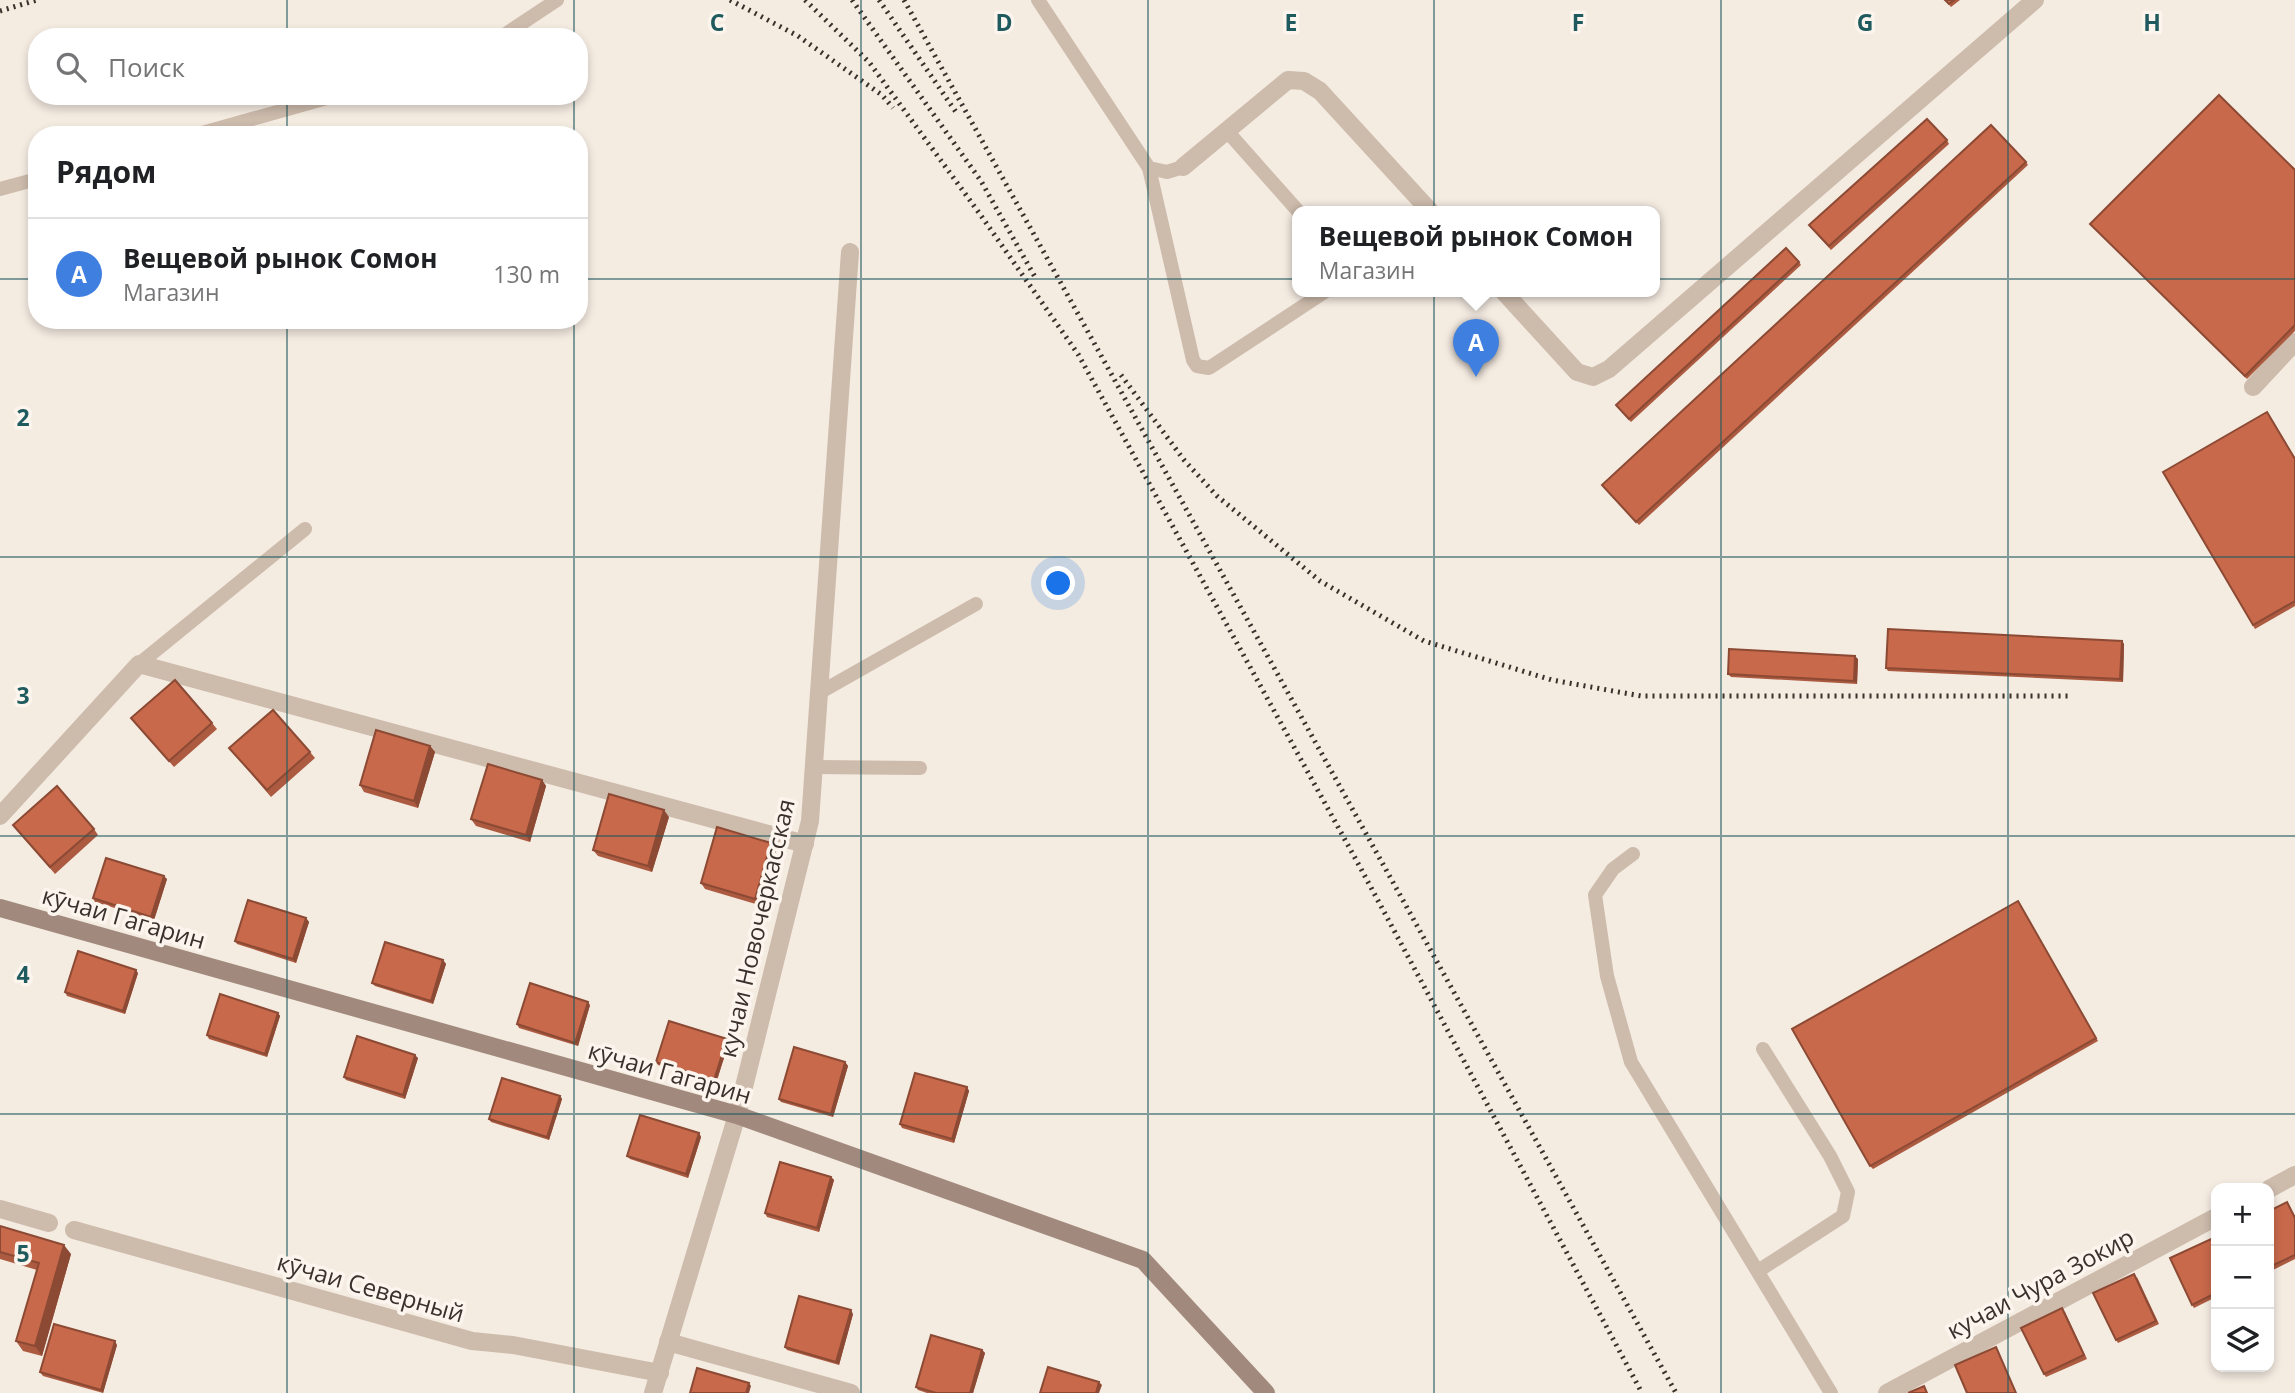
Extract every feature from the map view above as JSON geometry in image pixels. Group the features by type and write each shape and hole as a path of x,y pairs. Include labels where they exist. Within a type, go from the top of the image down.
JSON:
{"main road":[{"name":"кӯчаи Гагарин","path":"0,908 737,1115 1143,1260 1266,1393"}],"street":[{"path":"1508,297 1577,372 1593,377 1609,369 2035,0"},
{"path":"1183,167 1288,80 1304,81 1320,91 1425,206"},
{"name":"кучаи Новочеркасская","path":"653,1393 737,1115 810,821 850,252"},
{"path":"2253,387 2295,342"},
{"path":"0,816 139,664 805,844"},
{"path":"2274,1186 2295,1175"},
{"path":"0,1209 49,1223"},
{"name":"кучаи Чура Зокир","path":"1887,1393 2211,1220"},
{"name":"кӯчаи Северный","path":"74,1230 472,1341 513,1345 660,1373"},
{"path":"668,1342 851,1393"}],"lane":[{"path":"515,28 557,0"},
{"path":"1038,0 1149,168 1193,360 1197,366 1209,368 1317,297"},
{"path":"227,126 302,105"},
{"path":"1227,131 1294,206"},
{"path":"1149,168 1167,172 1183,167"},
{"path":"0,189 28,181"},
{"path":"139,664 305,529"},
{"path":"820,693 976,604"},
{"path":"814,767 920,768"},
{"path":"1633,854 1613,869 1595,895 1606,976 1630,1062 1832,1393"},
{"path":"1758,1271 1843,1216 1847,1192 1830,1156 1763,1049"}],"building":[{"path":"2219,95 2295,170 2295,325 2245,376 2090,224"},
{"path":"1927,119 1947,140 1829,246 1809,225"},
{"path":"1991,125 2026,162 1636,522 1602,485"},
{"path":"1786,248 1799,262 1629,419 1616,405"},
{"path":"2267,412 2295,459 2295,601 2253,625 2163,472"},
{"path":"1888,629 2122,641 2120,679 1886,668"},
{"path":"1729,649 1855,656 1854,681 1728,674"},
{"path":"175,680 212,723 169,761 131,718"},
{"path":"273,710 310,752 267,790 229,748"},
{"path":"376,730 430,746 414,801 360,785"},
{"path":"488,764 542,780 526,835 471,819"},
{"path":"57,786 94,829 50,867 13,825"},
{"path":"609,794 664,810 648,866 593,850"},
{"path":"717,827 771,843 755,899 701,883"},
{"path":"106,858 164,876 151,917 93,898"},
{"path":"248,900 306,918 293,959 235,941"},
{"path":"2018,901 2096,1038 1870,1166 1792,1029"},
{"path":"385,942 443,960 431,1001 372,983"},
{"path":"78,951 136,970 123,1011 65,992"},
{"path":"530,983 588,1002 575,1043 517,1024"},
{"path":"220,994 278,1013 265,1054 207,1035"},
{"path":"669,1021 727,1039 714,1080 656,1062"},
{"path":"357,1036 415,1055 403,1095 344,1077"},
{"path":"794,1047 845,1062 831,1114 779,1099"},
{"path":"915,1073 967,1087 952,1139 900,1124"},
{"path":"502,1078 560,1096 547,1137 489,1119"},
{"path":"640,1115 699,1133 686,1174 627,1156"},
{"path":"780,1162 831,1177 817,1228 765,1213"},
{"path":"2287,1202 2295,1218 2295,1255 2274,1265 2274,1246 2274,1208"},
{"path":"0,1226 64,1245 35,1346 16,1341 39,1263 0,1252"},
{"path":"2211,1239 2211,1296 2192,1305 2170,1258"},
{"path":"2134,1274 2156,1321 2116,1340 2093,1293"},
{"path":"799,1296 851,1310 836,1362 785,1347"},
{"path":"2062,1308 2084,1355 2044,1374 2021,1328"},
{"path":"54,1324 115,1341 101,1390 40,1372"},
{"path":"931,1335 982,1350 970,1393 936,1393 916,1387"},
{"path":"1996,1347 2016,1393 1967,1393 1955,1365"},
{"path":"1048,1367 1099,1382 1096,1393 1040,1393"},
{"path":"697,1368 749,1383 746,1393 690,1393"},
{"path":"1924,1386 1927,1393 1908,1393"}],"railway":[{"path":"0,11 37,0"},
{"path":"730,0 798,36 882,95 893,108"},
{"path":"805,0 869,62 1078,354 1360,867 1642,1393"},
{"path":"852,0 981,181 1035,277"},
{"path":"879,0 958,115"},
{"path":"904,0 1676,1393"},
{"path":"1121,375 1184,460 1217,496 1320,581 1424,641 1552,680 1641,696 2071,696"}],"place":[{"name":"Вещевой рынок Сомон","path":"1476,377"}]}
